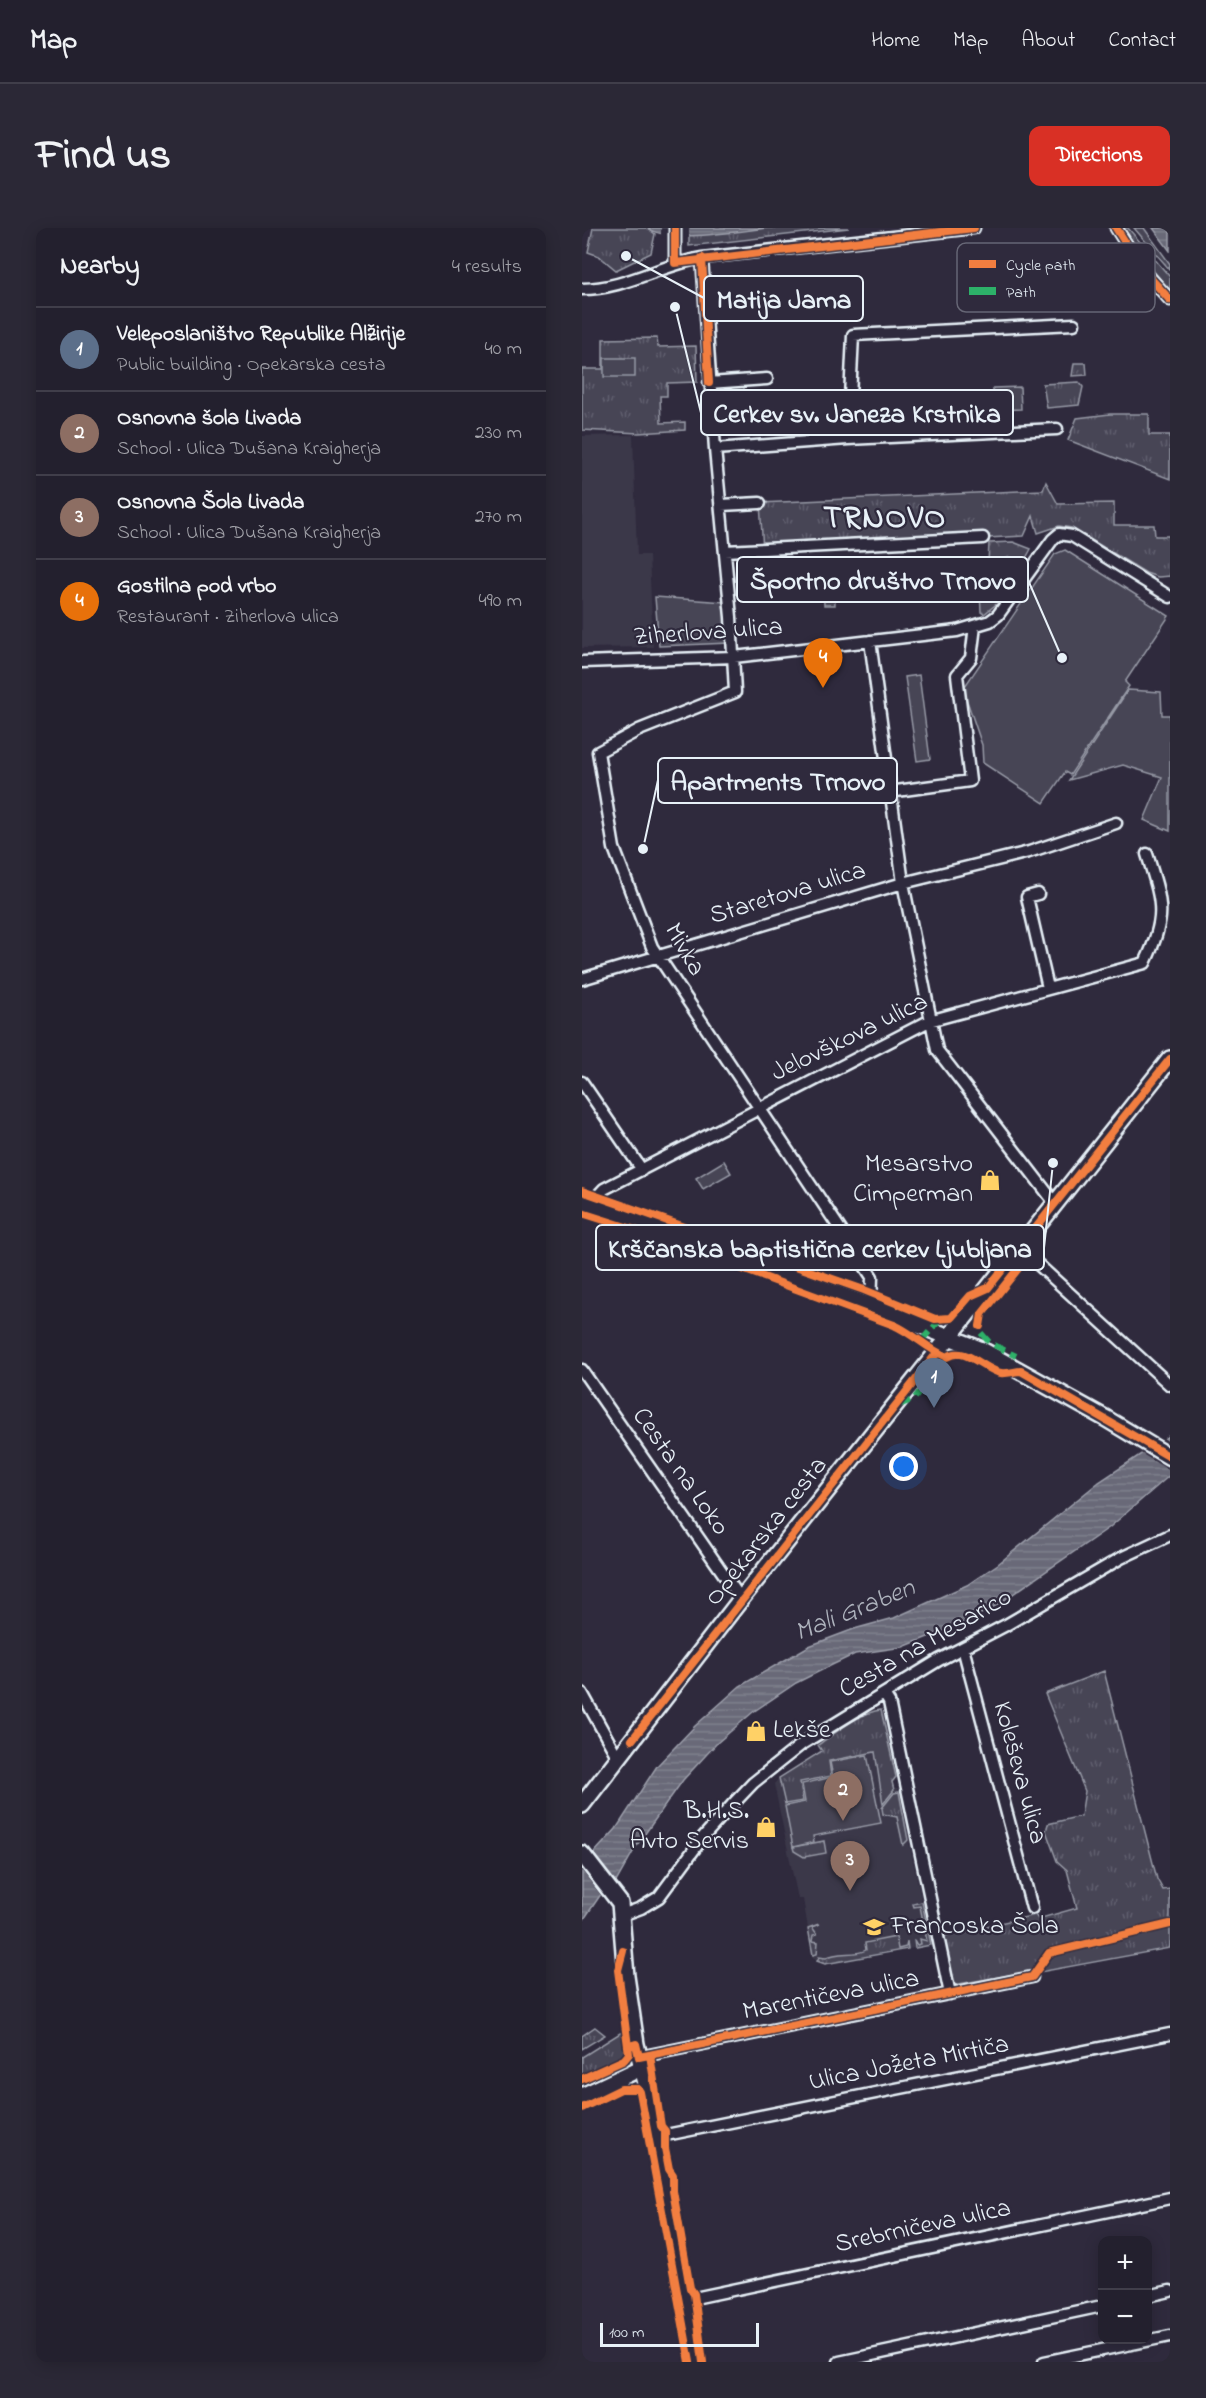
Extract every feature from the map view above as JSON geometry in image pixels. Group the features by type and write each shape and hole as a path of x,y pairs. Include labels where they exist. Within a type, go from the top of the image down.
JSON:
{"street":[{"path":"675,228 675,262"},
{"path":"582,290 616,287 675,262 974,228"},
{"path":"1116,228 1126,243"},
{"path":"702,258 709,383 734,657"},
{"path":"1155,283 1170,300"},
{"path":"848,439 853,335 1074,324"},
{"path":"709,383 767,379"},
{"path":"715,449 848,439 1057,429"},
{"path":"721,505 760,503"},
{"name":"Ziherlova ulica","path":"582,662 734,657 957,631 975,626 998,615 1053,538 1059,534 1072,536 1170,598"},
{"path":"725,551 983,538"},
{"path":"889,792 970,781 957,675 971,658 975,626"},
{"path":"870,641 903,883 929,1021 937,1050 1055,1203"},
{"name":"Mivka","path":"734,657 735,692 639,730 598,752 614,848 658,957 872,1277 871,1306"},
{"name":"Staretova ulica","path":"582,979 903,883 1029,852 1116,823"},
{"name":"Jelovškova ulica","path":"586,1204 604,1189 929,1021 1145,963 1159,934 1161,917 1158,892 1147,854"},
{"path":"1038,894 1027,897 1048,988"},
{"name":"Opekarska cesta","path":"582,1805 741,1599 1170,1059"},
{"path":"582,1082 642,1170"},
{"path":"586,1204 871,1306 949,1337 1011,1366 1170,1457"},
{"path":"1020,1248 1170,1384"},
{"name":"Cesta na Loko","path":"582,1370 741,1599"},
{"name":"Cesta na Mesarico","path":"622,1915 641,1908 665,1890 704,1836 773,1766 802,1744 884,1694 1121,1558 1170,1535"},
{"name":"Koleševa ulica","path":"963,1648 1032,1908"},
{"path":"582,1693 618,1758"},
{"path":"884,1694 892,1714 950,1994"},
{"path":"582,1854 617,1897 622,1915 626,1976 640,2062 697,2362"},
{"name":"Marentičeva ulica","path":"640,2062 1032,1977"},
{"name":"Ulica Jožeta Mirtiča","path":"656,2137 1170,2034"},
{"path":"582,2096 640,2062"},
{"name":"Srebrničeva ulica","path":"685,2300 1170,2198"},
{"path":"1152,2295 1170,2291"},
{"path":"839,2362 1098,2307"},
{"path":"1044,2362 1170,2336"}],"shaded area":[{"path":"633,435 637,555 649,555 653,647 582,648 582,436"},
{"path":"878,1716 893,1788 898,1788 931,1945 825,1964 813,1958 803,1899 798,1899 774,1784 779,1778 822,1751 818,1745 828,1738"}],"green space":[{"path":"593,228 647,228 655,234 651,253 616,270 599,256 588,252"},
{"path":"767,228 849,228 689,246 689,235"},
{"path":"1124,228 1128,228 1141,243 1133,243"},
{"path":"1134,228 1144,228 1155,243 1147,243"},
{"path":"1155,243 1170,264 1170,270 1155,252"},
{"path":"1155,260 1170,277 1170,290 1155,273"},
{"path":"657,338 658,347 696,346 697,382 667,383 667,396 660,396 661,423 685,422 685,430 639,433 582,430 582,369 603,369 603,339"},
{"path":"604,358 635,358 635,377 604,377"},
{"path":"1074,363 1086,363 1087,375 1072,376"},
{"path":"1079,382 1083,387 1079,405 1047,408 1043,384"},
{"path":"728,387 744,387 744,426 718,427 718,405 728,405"},
{"path":"1020,387 1021,409 993,410 993,388"},
{"path":"1110,414 1149,414 1149,435 1170,435 1170,479 1068,440 1077,418"},
{"path":"1046,482 1058,504 1114,503 1114,525 1154,525 1155,536 1170,536 1170,576 1158,577 1146,573 1072,528 1059,526 1038,533 1033,516 1024,536 763,550 760,503 1043,490"},
{"path":"1013,542 1031,549 1005,597 984,614 981,612 980,589 987,585 989,543"},
{"path":"1065,550 1169,616 1125,682 1129,686 1070,775 1065,772 1044,803 983,763 982,745 963,689 1055,554"},
{"path":"823,578 834,578 835,605 824,605"},
{"path":"655,597 725,602 729,643 659,646"},
{"path":"919,675 930,759 917,761 905,677"},
{"path":"1128,690 1161,692 1162,715 1170,715 1170,831 1144,820 1162,777 1123,765 1069,780"},
{"path":"724,1161 731,1173 703,1189 696,1178"},
{"path":"608,1201 699,1235 699,1237"},
{"path":"1104,1671 1157,1879 1163,1890 1170,1889 1170,1921 1047,1951 1032,1971 953,1985 943,1936 1035,1915 1038,1919 1077,1908 1067,1870 1057,1861 1046,1831 1048,1824 1081,1816 1085,1791 1045,1694"},
{"path":"881,1710 896,1777 892,1782 894,1790 883,1804 875,1752 829,1761 831,1776 800,1782 803,1801 785,1804 779,1778 822,1751 818,1745 840,1729 865,1715"},
{"path":"867,1755 881,1823 813,1836 814,1842 793,1847 785,1806 805,1802 802,1784 833,1777 830,1762"},
{"path":"899,1792 908,1840 903,1845 897,1817 883,1814 882,1808 894,1793"},
{"path":"824,1841 826,1853 804,1857 794,1851 793,1847"},
{"path":"922,1902 931,1945 915,1948 914,1940 917,1945 921,1944 920,1939 927,1941 920,1906 914,1907 913,1904"},
{"path":"819,1924 812,1927 817,1934 813,1935 812,1941 818,1942 817,1954 813,1955 808,1928"},
{"path":"1170,1928 1170,1948 1040,1972 1051,1956"},
{"path":"896,1937 898,1949 906,1947 907,1941 908,1949 825,1964 817,1961 819,1957 826,1958 862,1952 866,1950 865,1943"},
{"path":"595,2027 605,2035 582,2049 582,2036"},
{"path":"625,2030 628,2046 625,2057 582,2076 582,2057"}],"water":[{"path":"647,228 767,228 687,236 657,233"},
{"path":"1153,228 1170,228 1170,251"},
{"path":"1170,1435 1170,1475 1110,1527 997,1605 968,1621 903,1647 855,1654 796,1683 753,1712 717,1743 683,1780 637,1845 616,1882 612,1878 582,1922 582,1872 594,1853 616,1829 657,1766 695,1726 740,1686 809,1646 854,1629 894,1618 967,1585 998,1564 1099,1482"}],"pier":[{"path":"661,228 689,228 689,238 661,237"},
{"path":"1162,1437 1170,1443 1170,1471 1139,1452"},
{"path":"592,1851 616,1882 614,1884 612,1882 602,1897 582,1871"}],"marked path":[{"path":"921,1341 940,1320"},
{"path":"981,1333 990,1343 1016,1356"},
{"path":"899,1405 914,1399 947,1357"}],"cycle path":[{"path":"675,228 675,263 974,228"},
{"path":"1116,228 1126,243"},
{"path":"702,258 709,383"},
{"path":"1155,283 1170,300"},
{"path":"582,1191 864,1290 935,1319 951,1318 970,1296 988,1288 1170,1059"},
{"path":"582,1213 645,1233 894,1325 947,1357 954,1354 968,1356 1001,1373 1021,1371 1170,1457"},
{"path":"980,1326 982,1314 1028,1256 1032,1234"},
{"path":"632,1740 937,1353"},
{"path":"630,2046 636,2044 639,2057 1032,1977 1049,1953 1170,1924"},
{"path":"582,2079 624,2060 629,2054 618,1970 623,1951"},
{"path":"650,2055 661,2126 665,2131 669,2169 673,2175 673,2191 690,2288 694,2294 703,2362"},
{"path":"582,2108 621,2089 638,2089 640,2092 690,2362"}],"place":[{"name":"Matija Jama","path":"626,256"},
{"name":"Cerkev sv. Janeza Krstnika","path":"675,307"},
{"name":"Športno društvo Trnovo","path":"1062,658"},
{"name":"Gostilna pod vrbo","path":"823,688"},
{"name":"Apartments Trnovo","path":"643,849"},
{"name":"Krščanska baptistična cerkev Ljubljana","path":"1053,1163"},
{"name":"Mesarstvo Cimperman","path":"990,1180"},
{"name":"Veleposlaništvo Republike Alžirije","path":"934,1408"},
{"name":"Lekše","path":"756,1731"},
{"name":"Osnovna šola Livada","path":"843,1821"},
{"name":"B.H.S. Avto Servis","path":"766,1827"},
{"name":"Osnovna Šola Livada","path":"850,1891"},
{"name":"Francoska Šola","path":"874,1927"}],"district":[{"name":"TRNOVO","path":"885,519"}],"water label":[{"name":"Mali Graben","path":"855,1611"}]}
